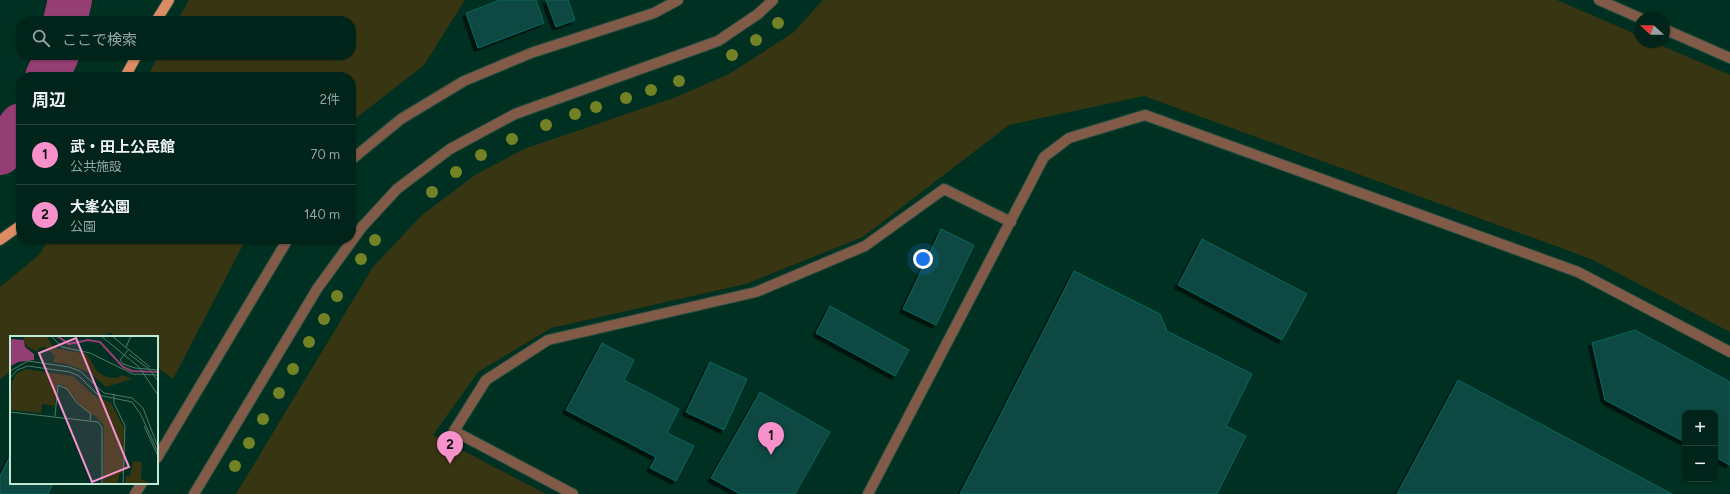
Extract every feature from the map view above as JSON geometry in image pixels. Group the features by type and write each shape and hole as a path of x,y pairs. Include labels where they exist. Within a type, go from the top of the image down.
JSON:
{"main road":[{"path":"159,16 169,0"},
{"path":"128,72 134,60"},
{"path":"0,240 16,229"}],"street":[{"path":"356,156 401,119 464,81 531,53 654,13 678,0"},
{"path":"356,235 397,189 450,149 515,114 718,41 758,14 773,0"},
{"path":"1599,0 1634,15"},
{"path":"1670,32 1730,58"},
{"path":"868,494 1044,158 1069,138 1145,115 1578,272 1730,352"},
{"path":"573,494 454,431 486,380 548,340 756,292 865,246 944,189 1011,222"},
{"path":"158,456 285,244"},
{"path":"194,494 317,289 350,244"},
{"path":"135,494 141,484"}],"shaded area":[{"path":"189,0 465,0 424,65 356,118 356,72 150,72 156,60 356,60 356,16 180,16"},
{"path":"823,0 1557,0 1634,33 1634,48 1667,48 1730,75 1730,332 1591,259 1144,96 1009,125 863,237 746,284 551,328 478,372 433,435 546,494 236,494 373,267 422,215 475,175 524,149 676,97 729,74 794,32"},
{"path":"46,244 243,244 173,379 158,368 158,336 116,336 111,333 101,336 10,336 10,372 0,379 0,287 39,255"}],"building":[{"path":"500,0 536,0 544,23 478,48 466,13"},
{"path":"546,0 568,0 575,20 556,27"},
{"path":"941,229 974,245 936,325 903,309"},
{"path":"1202,239 1307,294 1282,340 1178,285"},
{"path":"1074,271 1160,314 1167,331 1252,374 1226,426 1246,436 1217,494 960,494"},
{"path":"830,306 909,350 895,376 816,333"},
{"path":"1635,330 1730,382 1730,465 1718,459 1718,410 1682,410 1682,440 1605,400 1592,343"},
{"path":"602,343 634,360 624,380 679,409 667,433 694,446 676,481 650,468 656,457 566,410"},
{"path":"710,362 747,379 724,430 686,412"},
{"path":"1458,380 1672,494 1397,494"},
{"path":"760,392 830,432 795,494 740,494 711,478"},
{"path":"10,456 10,484 53,484 48,494 0,494 0,476"}],"waterway":[{"path":"66,16 70,0"},
{"path":"49,72 55,60"},
{"path":"0,153 16,132"}],"place":[{"name":"武・田上公民館","path":"771,455"},
{"name":"大峯公園","path":"450,464"}]}
